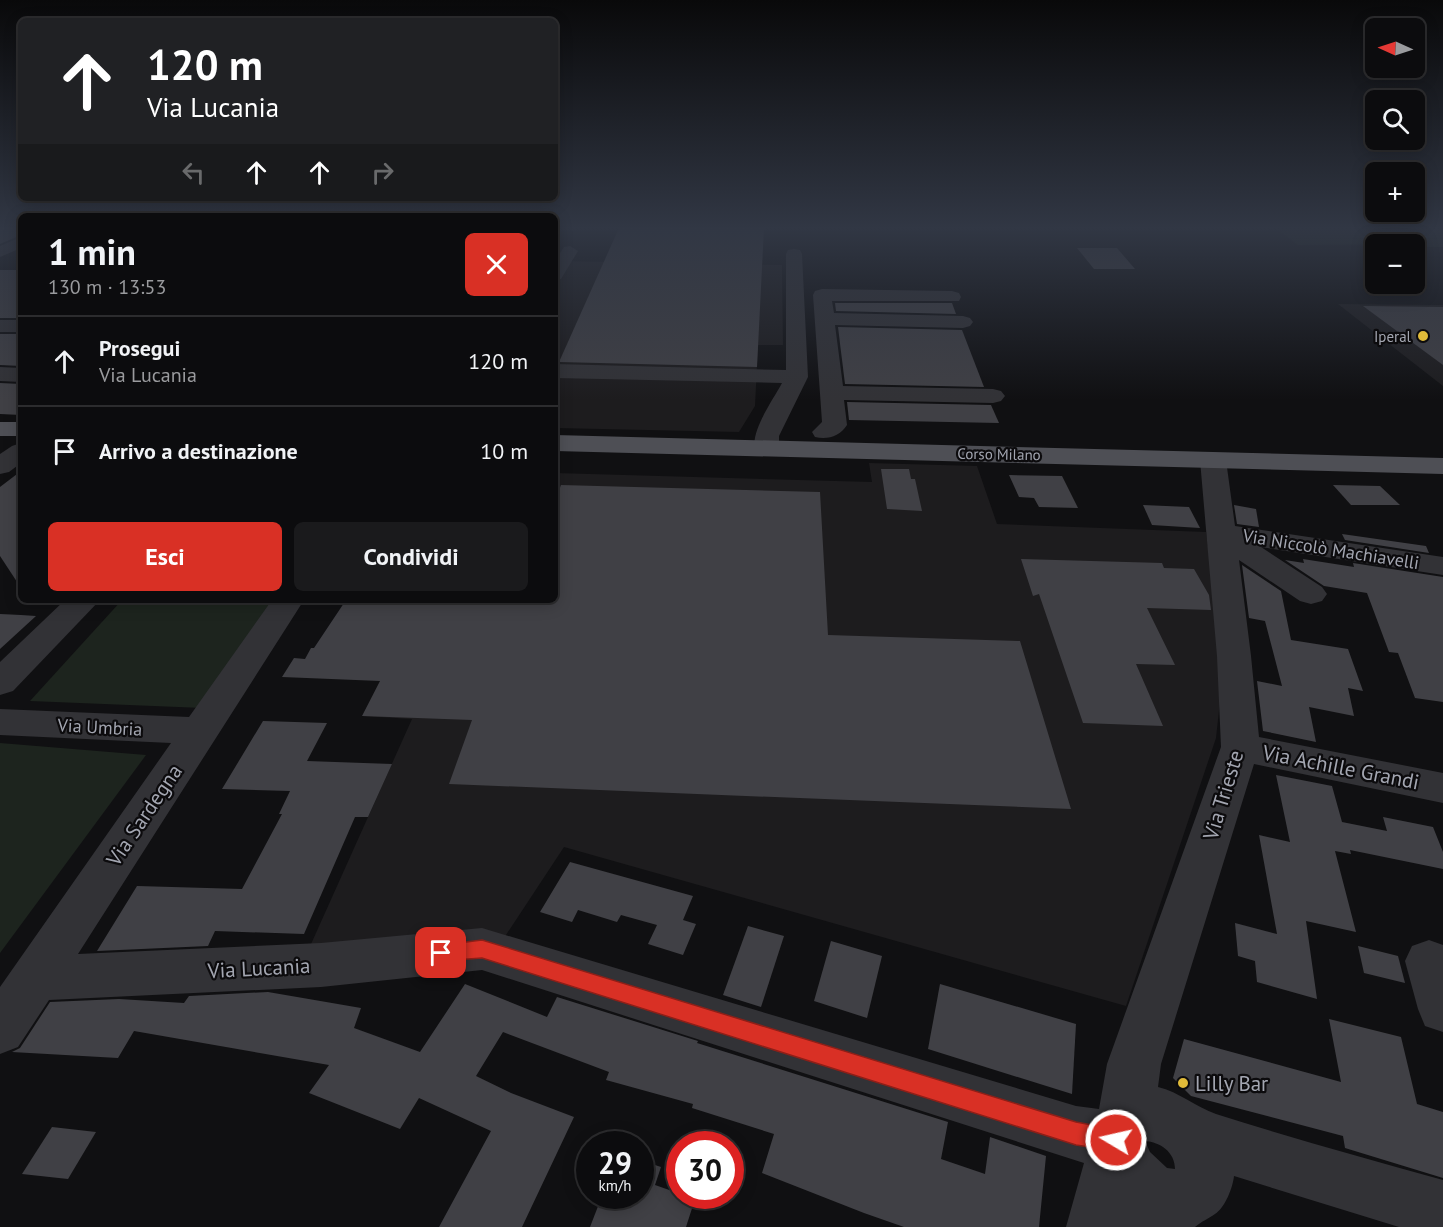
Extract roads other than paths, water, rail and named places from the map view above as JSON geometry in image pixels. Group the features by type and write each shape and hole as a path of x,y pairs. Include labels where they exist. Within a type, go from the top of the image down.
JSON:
{"main road":[{"name":"Corso Milano","path":"558,443 766,448 808,412 1213,460 1443,466"},
{"path":"0,429 18,429"}],"street":[{"path":"797,285 808,412"},
{"path":"558,371 808,412 835,425 822,295 952,297"},
{"path":"824,319 963,322"},
{"path":"0,326 18,326"},
{"path":"0,374 18,375"},
{"path":"832,393 993,396"},
{"path":"766,448 766,436 808,412"},
{"path":"0,443 18,444"},
{"path":"0,466 18,453"},
{"name":"Via Trieste","path":"1096,1227 1120,1135 1134,1064 1240,747 1229,534 1213,460"},
{"path":"1229,534 1242,548 1311,594"},
{"name":"Via Niccolò Machiavelli","path":"1229,534 1443,566"},
{"path":"0,683 81,603"},
{"name":"Via Sardegna","path":"0,1030 286,603"},
{"name":"Via Umbria","path":"0,723 201,731"},
{"name":"Via Achille Grandi","path":"1240,747 1443,788"},
{"name":"Via Lucania","path":"35,978 321,964 482,949 1076,1134 1120,1135"},
{"path":"1429,961 1443,1009"},
{"path":"1120,1135 1137,1113 1157,1114 1177,1123 1182,1183 1283,1164 1443,1210"}],"place":[{"name":"Iperal","path":"1423,336"},
{"name":"Lilly Bar","path":"1183,1083"}]}
